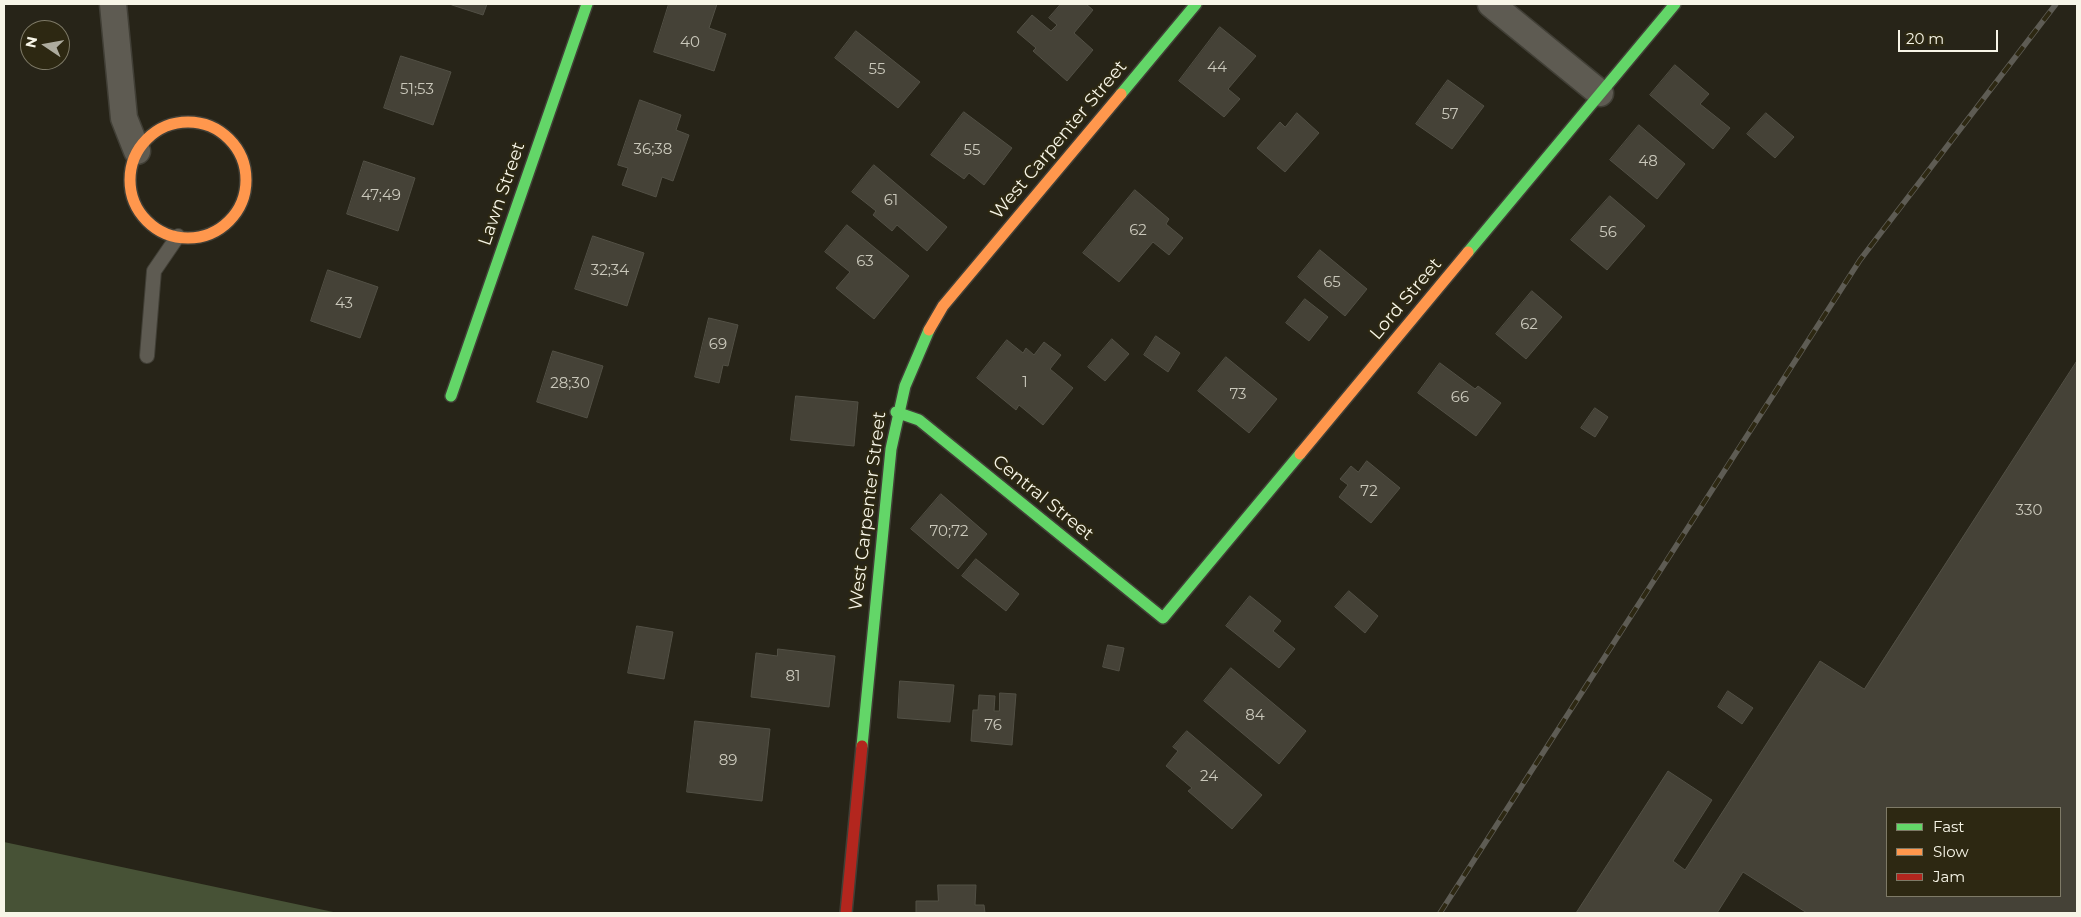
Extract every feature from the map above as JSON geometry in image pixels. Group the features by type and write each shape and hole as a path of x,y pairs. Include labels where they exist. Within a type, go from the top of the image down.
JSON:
{"street":[{"path":"113,4 124,118 137,151"},
{"name":"Lawn Street","path":"451,396 587,4"},
{"name":"West Carpenter Street","path":"846,913 887,472 896,412 914,357 926,332 943,306 1196,4"},
{"path":"1491,4 1600,93"},
{"name":"Lord Street","path":"1163,618 1675,4"},
{"path":"187,121 205,124 222,132 235,144 244,161 246,179 244,197 236,214 223,226 206,235 189,238 168,235 151,225 138,209 131,190 131,170 137,151 150,136 168,125 187,121"},
{"name":"Central Street","path":"896,412 919,420 1163,618"}],"lane":[{"path":"147,356 154,271 178,236"}],"green space":[{"path":"4,842 338,913 4,913"}],"building":[{"path":"453,4 487,4 483,15"},
{"path":"669,4 717,4 709,28 726,34 714,71 654,52"},
{"path":"1061,4 1086,4 1093,10 1074,33 1093,50 1067,81 1033,51 1036,48 1017,32 1032,15 1051,31 1057,25 1049,18"},
{"path":"1220,27 1256,56 1228,89 1240,99 1224,117 1179,81"},
{"path":"856,31 920,82 898,108 835,58"},
{"path":"401,56 451,72 433,125 384,108"},
{"path":"1675,65 1709,94 1700,104 1730,128 1713,149 1650,95"},
{"path":"1448,80 1484,106 1452,149 1416,124"},
{"path":"640,100 681,115 676,130 689,135 673,181 662,177 656,197 622,185 628,168 618,165"},
{"path":"964,112 1012,148 984,185 969,173 964,179 931,155"},
{"path":"1297,113 1319,133 1285,172 1257,148 1280,122 1285,127"},
{"path":"1766,113 1794,137 1775,158 1747,134"},
{"path":"1639,125 1685,164 1657,199 1610,160"},
{"path":"364,161 415,178 398,231 347,214"},
{"path":"874,165 947,227 927,251 897,225 892,231 873,215 876,211 852,192"},
{"path":"1135,190 1169,219 1166,224 1183,238 1169,255 1153,242 1119,282 1083,253"},
{"path":"1610,196 1645,226 1607,270 1571,240"},
{"path":"847,225 909,276 874,319 836,288 850,272 825,252"},
{"path":"593,236 644,253 627,306 575,289"},
{"path":"1320,250 1367,289 1345,316 1298,277"},
{"path":"328,270 378,287 360,338 311,321"},
{"path":"1532,291 1562,317 1526,359 1496,334"},
{"path":"1305,299 1328,317 1309,341 1286,323"},
{"path":"709,318 738,325 728,366 723,365 719,383 695,377"},
{"path":"1156,336 1180,353 1168,372 1144,355"},
{"path":"1112,339 1129,354 1105,381 1088,367"},
{"path":"1007,340 1023,353 1026,348 1034,355 1044,342 1061,355 1050,369 1073,388 1043,425 1019,405 1016,410 977,378"},
{"path":"553,351 603,366 587,418 537,402"},
{"path":"1226,357 1277,399 1249,433 1198,391"},
{"path":"2077,361 2077,913 1807,913 1743,872 1717,913 1576,913 1668,771 1712,800 1673,861 1685,870 1820,661 1864,689"},
{"path":"1440,363 1475,389 1478,386 1501,403 1476,436 1418,393"},
{"path":"796,396 858,402 854,446 791,440"},
{"path":"1595,408 1608,417 1595,437 1581,428"},
{"path":"1367,461 1400,488 1371,523 1339,497 1348,485 1340,479 1351,466 1358,472"},
{"path":"941,494 987,534 958,569 911,529"},
{"path":"976,559 1019,594 1006,611 962,576"},
{"path":"1349,591 1378,616 1365,633 1335,607"},
{"path":"1250,596 1281,621 1273,631 1295,649 1279,668 1226,626"},
{"path":"637,626 673,632 664,679 628,673"},
{"path":"1108,645 1124,648 1119,671 1103,667"},
{"path":"778,649 835,656 829,707 751,697 756,653 777,656"},
{"path":"1231,668 1306,731 1279,764 1204,701"},
{"path":"900,681 954,685 950,722 898,718"},
{"path":"1728,691 1753,708 1742,724 1718,707"},
{"path":"1000,693 1016,694 1012,745 971,741 973,710 978,710 979,695 995,696 994,711 999,711"},
{"path":"695,721 770,729 762,801 687,792"},
{"path":"1187,731 1262,795 1232,829 1188,791 1192,788 1166,766 1178,751 1173,747"},
{"path":"938,885 976,885 975,905 984,905 985,913 916,913 916,901 938,901"}],"railway":[{"path":"1440,913 1860,260 2056,4"}],"traffic: fast":[{"path":"451,396 587,4"},
{"path":"1121,94 1196,4"},
{"path":"1468,252 1675,4"},
{"path":"862,746 891,449 905,386 929,330"},
{"path":"896,412 919,420 1163,618 1300,454"}],"traffic: slow":[{"path":"929,330 943,306 1121,94"},
{"path":"188,122 210,127 229,139 241,158 246,180 241,202 229,221 210,233 188,238 166,233 147,221 135,202 130,180 135,158 147,139 166,127 188,122"},
{"path":"1300,454 1468,252"}],"traffic: jam":[{"path":"846,913 862,746"}]}
